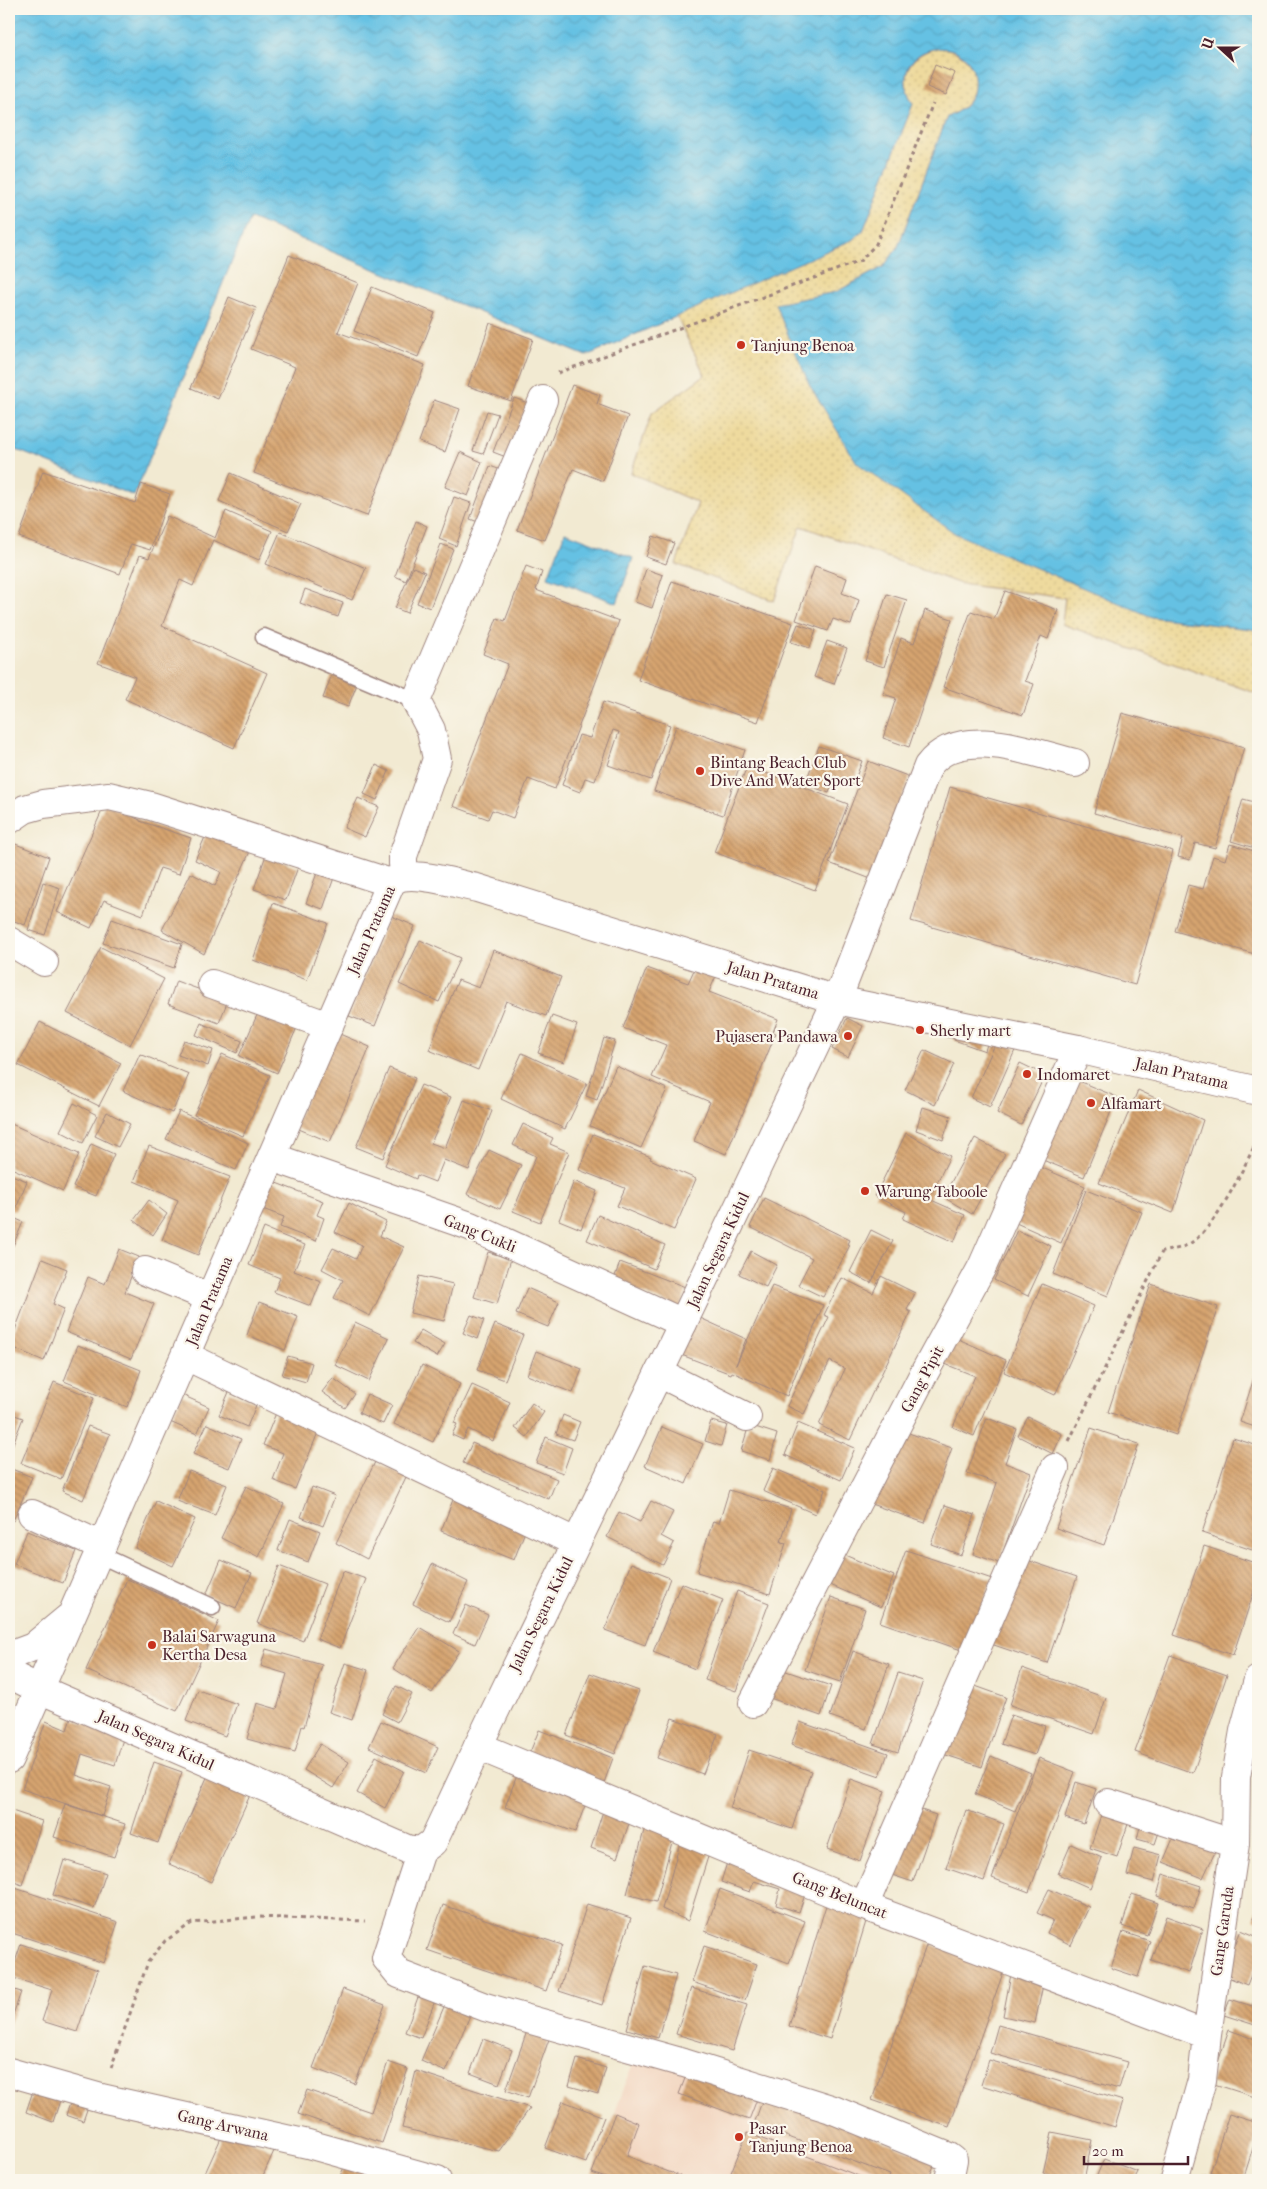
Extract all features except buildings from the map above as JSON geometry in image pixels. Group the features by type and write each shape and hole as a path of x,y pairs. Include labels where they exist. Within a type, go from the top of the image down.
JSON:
{"street":[{"path":"9,820 25,809 44,804 109,796 151,806 399,879 403,856 437,759 431,730 416,701 543,400"},
{"name":"Jalan Segara Kidul","path":"9,1674 39,1689 407,1849 421,1851 433,1842 575,1542 659,1373 837,1000 928,766 933,759 953,746 987,743 1075,763"},
{"name":"Jalan Pratama","path":"9,1760 329,1026 399,879 441,880 476,888 837,1000 1078,1049 1258,1091"},
{"path":"9,940 44,962"},
{"path":"212,984 329,1026"},
{"name":"Gang Pipit","path":"753,1703 922,1377 982,1266 1078,1049"},
{"name":"Gang Cukli","path":"272,1157 470,1226 683,1323"},
{"path":"145,1272 211,1298"},
{"path":"186,1356 575,1542"},
{"path":"659,1373 747,1417"},
{"path":"864,1906 1055,1468"},
{"path":"32,1514 100,1550"},
{"path":"9,1656 33,1647 72,1615"},
{"name":"Gang Garuda","path":"1174,2180 1202,2080 1235,1844 1236,1777 1244,1731 1258,1680"},
{"name":"Gang Beluncat","path":"478,1746 864,1906 1207,2035"},
{"path":"1108,1803 1235,1844"},
{"path":"421,1851 386,1958 398,1974 485,2006 684,2063 831,2109 949,2157 953,2160 949,2180"},
{"name":"Gang Arwana","path":"9,2072 101,2098 308,2144 437,2180"}],"lane":[{"path":"264,638 416,701"},
{"path":"100,1550 212,1607"}],"path":[{"path":"543,400 559,372 860,261 876,244 933,104"},
{"path":"1055,1468 1162,1252 1186,1246 1199,1237 1211,1224 1258,1139"},
{"path":"101,2098 148,1962 165,1941 192,1923 256,1917 398,1922"}],"shaded area":[{"name":"Pasar Tanjung Benoa","path":"639,2049 936,2161 928,2180 589,2180"}],"sand":[{"name":"Tanjung Benoa","path":"940,47 955,52 965,59 972,68 975,79 974,89 969,100 960,109 947,117 897,249 883,267 836,292 775,305 1152,617 1258,630 1258,694 1062,624 1065,598 961,584 801,526 774,601 676,564 698,503 631,473 652,413 705,375 676,315 852,240 863,231 913,104 906,84 908,68 920,55"}],"water":[{"path":"9,9 1258,9 1258,630 1152,617 956,534 857,463 810,386 775,304 836,292 883,267 897,249 947,117 965,106 973,93 972,68 962,55 949,49 933,49 919,55 909,66 906,83 913,104 863,231 852,240 586,356 250,218 134,496 9,447"},
{"path":"565,532 633,558 617,603 548,577"}],"place":[{"name":"Tanjung Benoa","path":"741,345"},
{"name":"Bintang Beach Club Dive And Water Sport","path":"700,771"},
{"name":"Sherly mart","path":"920,1030"},
{"name":"Pujasera Pandawa","path":"848,1036"},
{"name":"Indomaret","path":"1027,1074"},
{"name":"Alfamart","path":"1091,1103"},
{"name":"Warung Taboole","path":"865,1191"},
{"name":"Balai Sarwaguna Kertha Desa","path":"152,1645"},
{"name":"Pasar Tanjung Benoa","path":"739,2137"}]}
